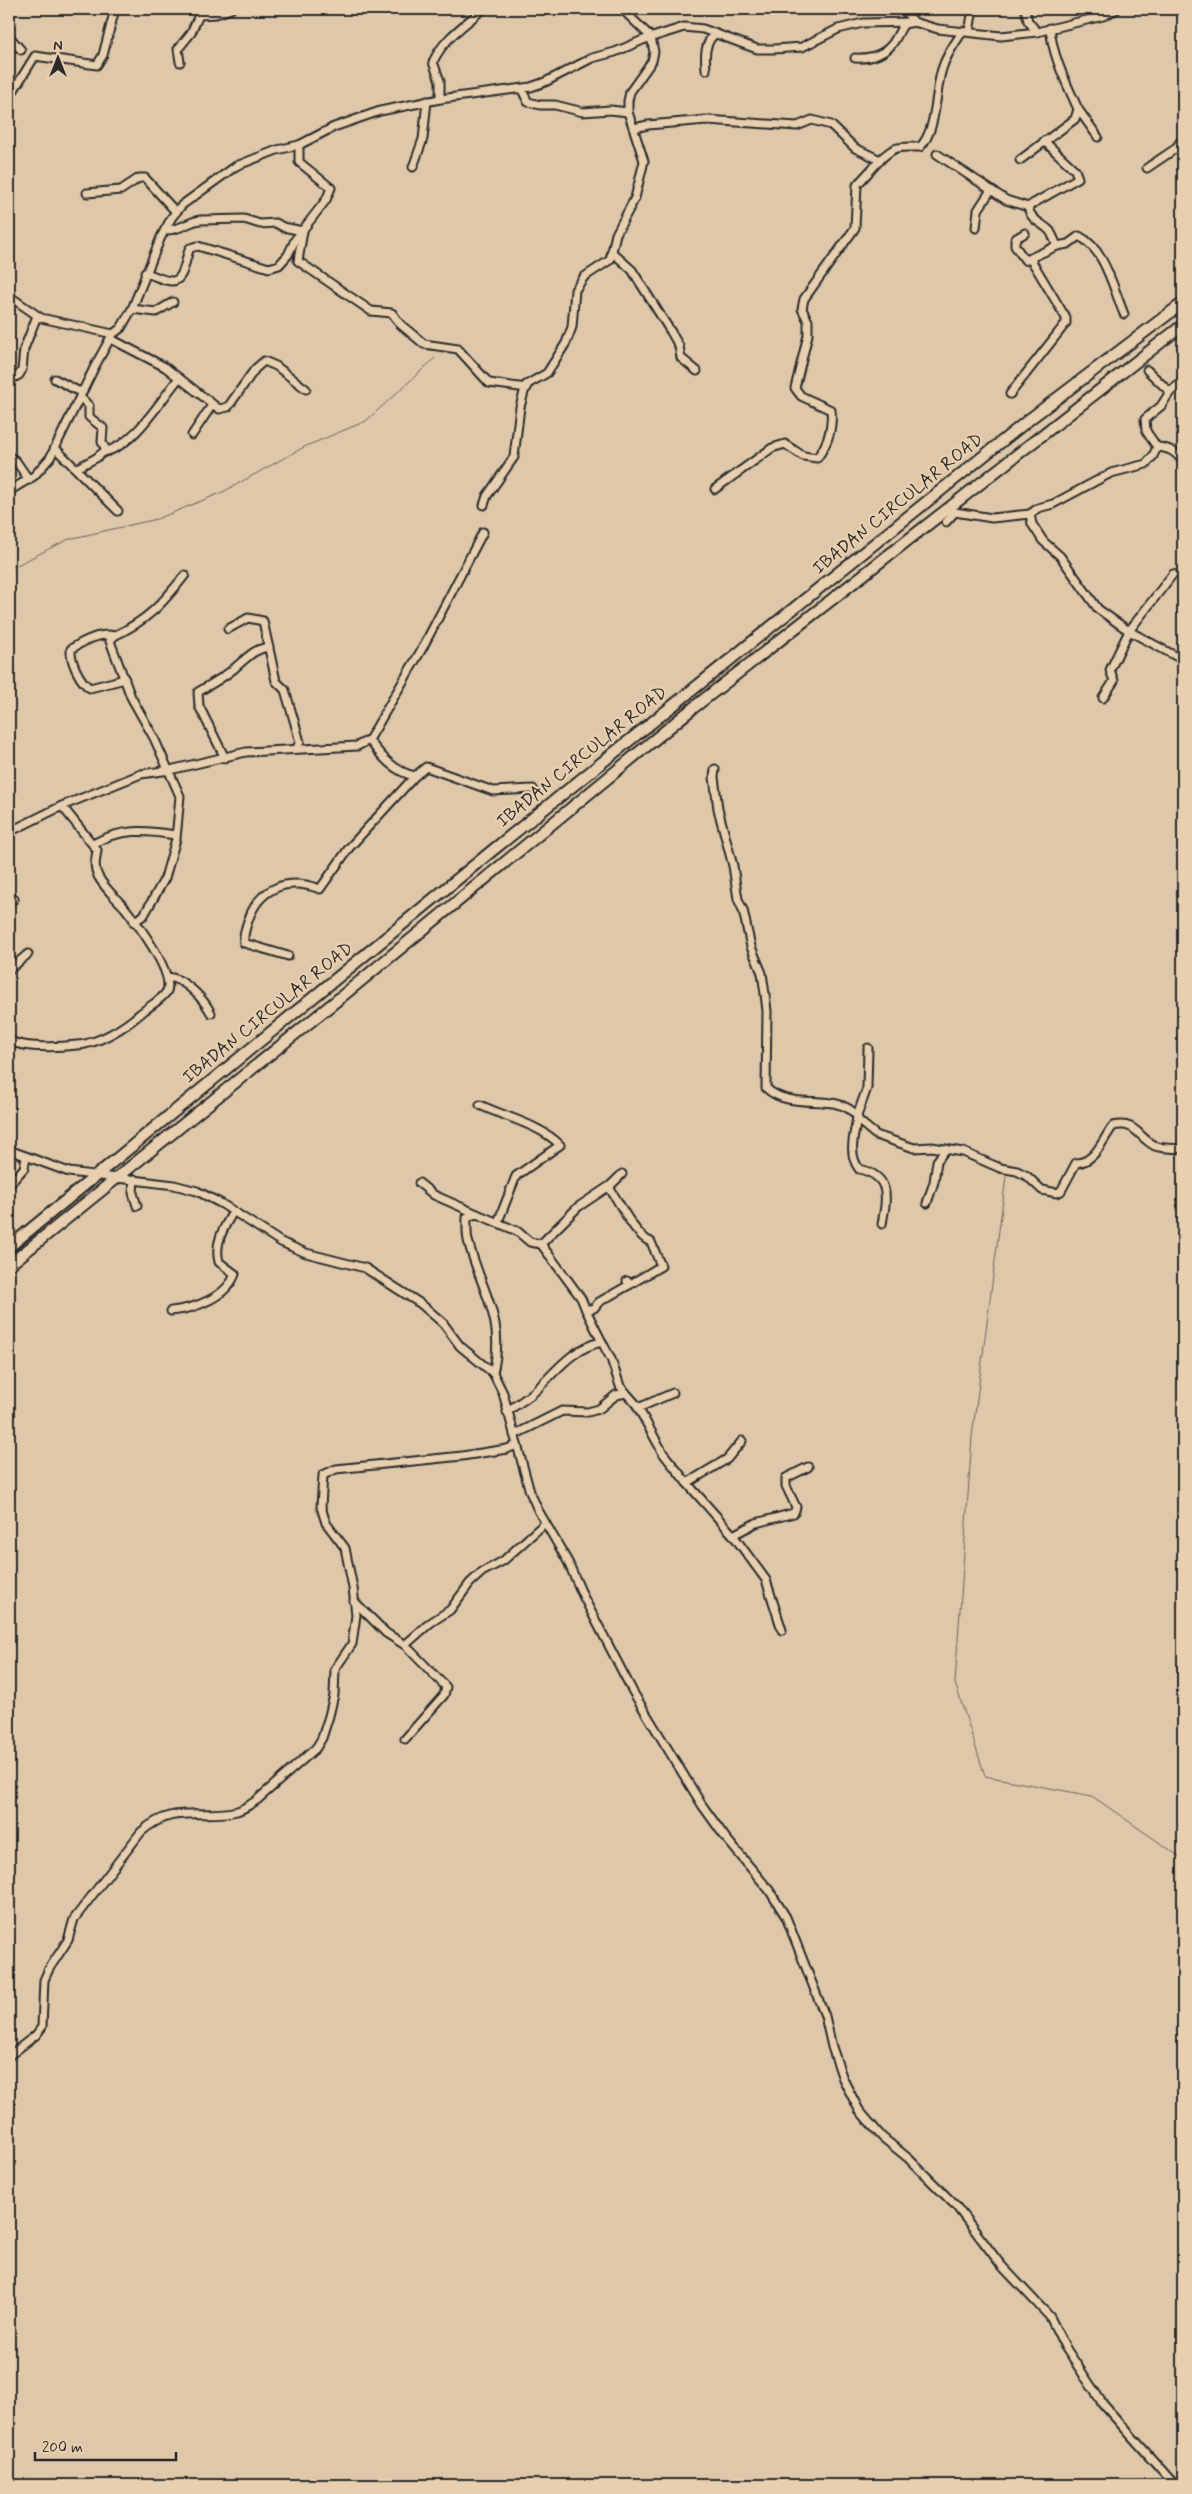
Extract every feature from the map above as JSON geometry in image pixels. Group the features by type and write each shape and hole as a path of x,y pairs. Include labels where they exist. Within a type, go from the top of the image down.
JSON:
{"highway":[{"name":"IBADAN CIRCULAR ROAD","path":"9,1247 539,813 1031,418 1183,303"},
{"name":"IBADAN CIRCULAR ROAD","path":"9,1265 341,997 693,708 1183,325"}],"street":[{"path":"9,98 35,56 97,65 103,56 115,9"},
{"path":"180,62 178,49 191,33 197,12 216,14 231,9"},
{"path":"440,98 440,81 433,62 436,55 450,36 483,9"},
{"path":"484,505 487,496 514,458 520,407 530,382 547,373 566,343 572,327 575,290 584,277 610,260 616,234 635,198 644,161 628,112 630,92 652,61 654,52 651,38 622,9"},
{"path":"903,9 914,22"},
{"path":"715,489 772,448 785,444 802,456 817,458 826,447 832,422 831,410 801,396 795,388 808,335 808,322 802,309 804,299 855,228 857,185 892,148 899,146 920,147 925,143 936,110 942,68 948,52 966,31 973,9"},
{"path":"1025,9 1028,21 1037,32"},
{"path":"9,491 29,480 50,458 81,394 112,337 121,328 132,309 145,273 165,230 176,212 236,166 277,150 299,145 352,121 391,108 440,98 523,89 545,82 592,58 615,52 684,27 703,29 757,49 795,48 817,41 838,29 854,24 914,22 938,29 1001,36 1037,32 1103,16 1117,9"},
{"path":"855,58 872,58 884,52 896,39 904,24 914,22"},
{"path":"1050,28 1052,44 1061,73 1078,109 1098,137"},
{"path":"706,70 705,52 710,38 715,34"},
{"path":"9,36 21,50"},
{"path":"523,89 528,102 534,104 555,105 583,112 610,110 628,112"},
{"path":"413,167 423,139 427,101"},
{"path":"1020,160 1044,140 1075,119 1078,109"},
{"path":"634,128 708,120 796,126 812,120 831,125 855,148 880,160"},
{"path":"1147,168 1175,149 1183,138"},
{"path":"936,154 1016,205 1028,207 1078,178 1075,170 1044,140"},
{"path":"145,273 172,281 178,280 182,275 185,256 190,248 198,246 270,268 279,266 288,255 295,240 326,200 331,188 299,162 299,145"},
{"path":"87,193 121,190 139,178 145,178 176,212"},
{"path":"976,228 978,210 991,190"},
{"path":"1028,207 1030,215 1039,224 1048,229 1057,246"},
{"path":"165,230 183,228 193,221 200,220 244,219 260,224 276,223 284,227 303,231"},
{"path":"303,231 298,261 323,280 372,312 392,313 400,324 424,344 458,349 489,383 527,388"},
{"path":"1025,233 1015,239 1014,246 1025,260"},
{"path":"1025,260 1057,246 1068,244 1079,236 1089,241 1100,257 1124,314"},
{"path":"612,252 632,270 671,332 682,358 697,371"},
{"path":"1010,394 1066,323 1066,318 1031,260 1025,260"},
{"path":"9,296 37,316 112,337 165,367 219,409 228,407 255,369 264,361 276,366 306,389"},
{"path":"132,309 156,312 173,302"},
{"path":"9,380 19,375 22,370 24,349 37,316"},
{"path":"1147,370 1170,392"},
{"path":"77,468 132,437 161,404 179,378"},
{"path":"55,379 81,394 89,406 89,417 103,428 102,442 106,450 104,452"},
{"path":"1157,447 1146,431 1145,419 1161,406 1170,392 1183,381"},
{"path":"192,435 212,405"},
{"path":"1157,447 1167,447 1177,454 1183,462"},
{"path":"946,522 955,512 992,518 1030,514 1038,508 1053,504 1111,473 1146,464 1153,456 1157,447"},
{"path":"55,448 118,511"},
{"path":"9,456 16,461 29,480"},
{"path":"1030,514 1032,524 1043,541 1060,556 1098,609 1130,631 1183,660"},
{"path":"9,832 62,806 122,780 141,774 170,770 246,752 357,746 369,740 423,648 484,532"},
{"path":"1103,698 1114,681 1110,670 1130,631 1173,574"},
{"path":"134,922 144,915 165,878 171,859 181,806 180,796 170,770 131,697 110,641 114,636 147,618 170,596 185,575"},
{"path":"228,629 248,618 263,621 276,681 285,690 300,742 297,748"},
{"path":"114,636 106,635 79,644 71,650 70,656 84,682 90,688 125,679"},
{"path":"225,758 196,697 198,692 238,666 246,656 258,649 268,647"},
{"path":"369,740 383,757 403,774 415,776"},
{"path":"288,956 244,943 243,935 258,901 273,889 290,884 304,883 320,888 349,848 426,766 493,791 533,789"},
{"path":"716,769 714,777 718,809 733,866 738,899 743,910 751,947 762,973 767,1011 766,1088 776,1097 839,1104 851,1108 860,1121 876,1135 914,1148 946,1149 963,1152 1000,1168 1017,1171 1027,1176 1042,1190 1057,1193 1061,1191 1076,1163 1085,1163 1094,1155 1101,1141 1113,1126 1124,1124 1134,1128 1156,1146 1183,1149"},
{"path":"62,806 98,850 94,865 98,876 134,922 168,976 184,984 205,1003 211,1013"},
{"path":"93,844 107,836 136,830 175,835"},
{"path":"9,970 28,954"},
{"path":"9,1040 42,1047 80,1045 109,1035 166,993 168,976"},
{"path":"868,1048 867,1088 857,1116 852,1159 859,1169 873,1172 883,1181 885,1198 882,1224"},
{"path":"480,1104 498,1114 522,1121 552,1137 560,1145 516,1176 498,1222"},
{"path":"927,1203 934,1182 936,1161 946,1149"},
{"path":"9,1150 68,1172 174,1185 197,1192 281,1242 306,1253 365,1268 395,1285 443,1323 460,1346 493,1373 503,1393 530,1492 634,1692 702,1805 724,1837 769,1890 786,1917 825,2016 832,2047 843,2080 859,2110 882,2137 908,2158 956,2206 1001,2265 1050,2317 1065,2347 1103,2404 1175,2485"},
{"path":"9,1185 24,1168 26,1157"},
{"path":"541,1244 578,1207 611,1185 622,1174"},
{"path":"134,1179 133,1193 137,1206"},
{"path":"419,1183 434,1195 517,1231 530,1242 541,1244 582,1298 586,1310 611,1359 620,1386 638,1408 663,1453 733,1535 766,1580 782,1630"},
{"path":"586,1310 594,1308 598,1302 628,1283 661,1266 651,1242 642,1239 636,1232 628,1215 610,1189 611,1185"},
{"path":"171,1311 203,1304 233,1281 235,1274 219,1262 216,1254 222,1229 233,1212"},
{"path":"477,1214 466,1217 468,1242 496,1322 498,1343 493,1373"},
{"path":"507,1412 534,1391 567,1359 587,1347 602,1342"},
{"path":"514,1435 562,1410 588,1412 599,1409 616,1395 626,1393"},
{"path":"638,1408 673,1393"},
{"path":"687,1483 727,1459 742,1441"},
{"path":"9,2056 36,2035 42,2027 44,1980 68,1940 74,1919 141,1832 152,1822 165,1817 195,1812 228,1812 247,1806 257,1800 316,1748 322,1738 334,1695 335,1669 352,1644 355,1630 354,1601 345,1548 326,1523 321,1507 322,1479 326,1473 336,1469 462,1456 507,1449 517,1445"},
{"path":"733,1535 756,1523 794,1513 796,1507 786,1486 786,1478 808,1467"},
{"path":"405,1645 430,1623 450,1610 470,1583 482,1572 503,1561 545,1522"},
{"path":"354,1601 386,1632 405,1645 446,1686 444,1695 405,1739"}],"waterway":[{"path":"9,569 69,539 157,519 223,492 304,447 366,421 435,358"},
{"path":"1006,1177 972,1437 955,1683 985,1776 1092,1796 1183,1859"}]}
